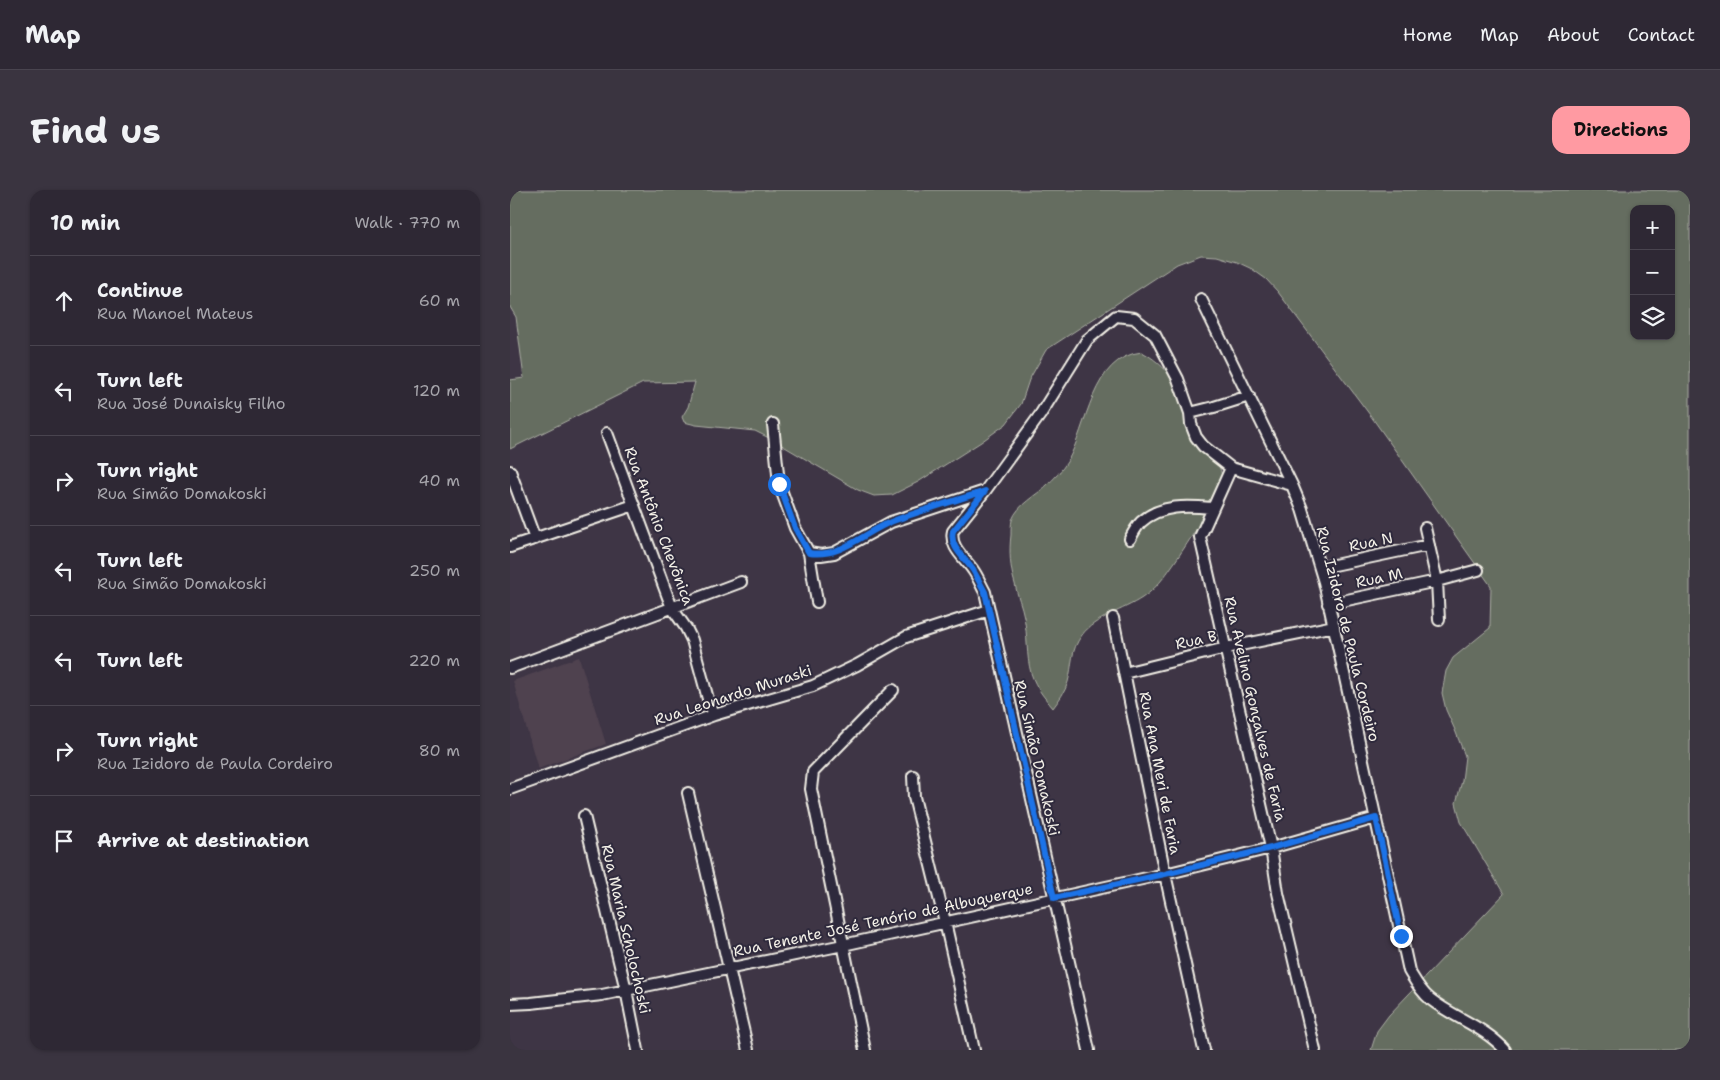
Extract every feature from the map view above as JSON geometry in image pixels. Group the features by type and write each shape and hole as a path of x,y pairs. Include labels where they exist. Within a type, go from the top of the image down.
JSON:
{"street":[{"name":"Rua Izidoro de Paula Cordeiro","path":"1202,299 1302,508 1320,568 1334,626 1409,971 1429,999 1488,1035 1505,1050"},
{"path":"809,553 821,555 834,553 891,522 985,491 1040,415 1087,340 1116,316 1134,318 1155,335 1178,379 1190,412 1191,424 1196,437 1203,446 1231,468 1292,485"},
{"path":"1190,412 1249,396"},
{"path":"774,424 779,484 795,528 809,553 817,602"},
{"name":"Rua Antônio Chevônica","path":"608,432 672,608 692,640 714,715"},
{"name":"Rua Avelino Gonçalves de Faria","path":"1231,468 1200,537 1271,848 1278,893 1315,1050"},
{"path":"510,471 535,539"},
{"name":"Rua Simão Domakoski","path":"985,491 953,531 951,538 955,548 985,592 1089,1050"},
{"path":"510,547 634,505"},
{"path":"1130,539 1140,523 1150,515 1166,508 1187,506 1212,508"},
{"path":"1425,528 1437,581 1439,620"},
{"name":"Rua N","path":"1320,568 1429,545"},
{"name":"Rua M","path":"1328,604 1437,581 1478,570"},
{"path":"510,668 741,582"},
{"name":"Rua Leonardo Muraski","path":"510,789 714,715 813,686 857,665 906,637 989,610"},
{"name":"Rua Ana Meri de Faria","path":"1112,618 1204,1050"},
{"name":"Rua B","path":"1124,673 1226,648 1334,626"},
{"path":"865,1050 811,789 813,772 892,690"},
{"path":"914,776 914,797 974,1050"},
{"path":"688,793 748,1050"},
{"name":"Rua Maria Scholochoski","path":"584,816 626,990 638,1050"},
{"name":"Rua Tenente José Tenório de Albuquerque","path":"510,1004 602,995 843,945 1165,874 1271,848 1376,818"}],"shaded area":[{"path":"579,657 606,744 538,769 513,681"}],"green space":[{"path":"510,190 1690,190 1690,1050 1371,1050 1377,1031 1389,1015 1504,894 1461,822 1456,803 1462,781 1465,756 1446,710 1442,693 1446,671 1453,658 1490,628 1491,586 1373,419 1278,292 1266,279 1252,269 1217,256 1201,255 1177,264 1046,350 1029,380 1021,404 1006,424 918,482 892,495 874,496 858,490 755,431 684,422 682,417 688,407 695,382 643,383 510,449 510,380 524,378 516,317 510,307"},
{"path":"1142,352 1153,359 1170,375 1183,395 1201,435 1220,467 1222,480 1220,488 1178,558 1159,583 1142,598 1102,619 1087,629 1082,635 1075,647 1067,686 1053,708 1038,688 1029,666 1024,617 1011,566 1012,520 1018,509 1043,489 1067,462 1101,380 1112,366 1125,357"}],"route":[{"path":"779,484 795,528 809,553 821,555 834,553 891,522 985,491 953,531 951,538 955,548 973,570 985,592 1054,898 1165,874 1271,848 1376,818 1401,936"}]}
